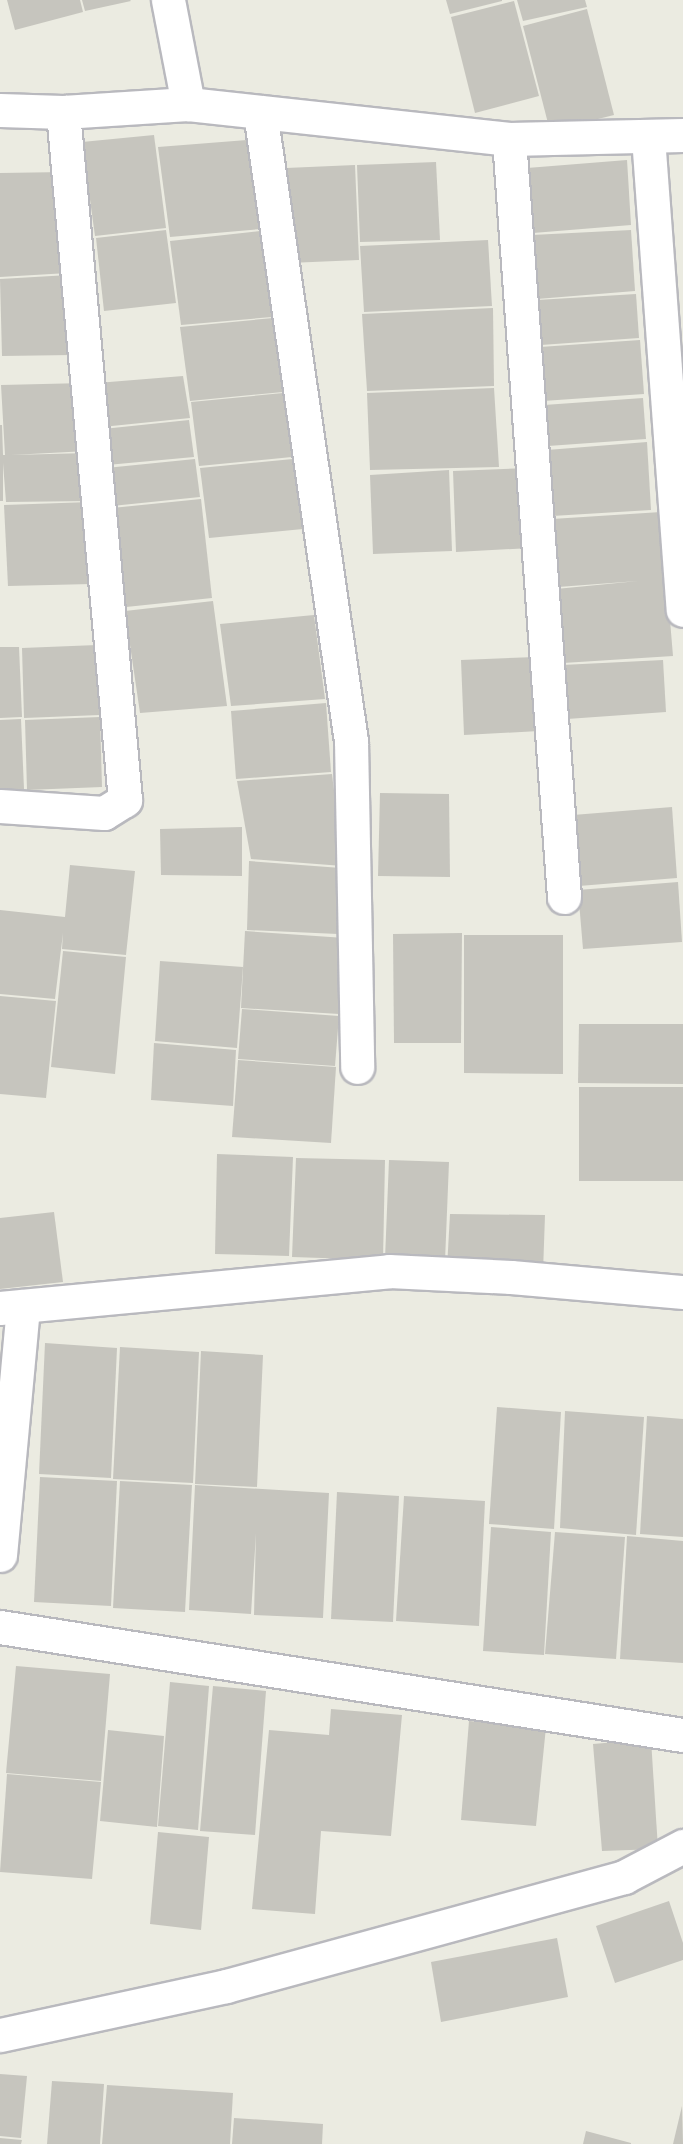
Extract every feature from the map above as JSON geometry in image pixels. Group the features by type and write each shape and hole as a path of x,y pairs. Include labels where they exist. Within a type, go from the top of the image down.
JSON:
{"street":[{"path":"168,0 188,104"},
{"path":"0,110 63,112 188,104 509,139 683,135"},
{"path":"0,806 104,813 126,800 63,112"},
{"path":"260,112 351,741 357,1067"},
{"path":"648,137 683,610"},
{"path":"509,139 564,897"},
{"path":"0,1555 12,1307 389,1270 511,1277 683,1292"},
{"path":"0,1627 683,1734"},
{"path":"0,2035 226,1986 601,1884 624,1877 683,1846"}],"building":[{"path":"7,0 80,0 83,12 15,30"},
{"path":"82,0 130,0 131,1 85,11"},
{"path":"446,0 502,0 502,1 450,14"},
{"path":"517,0 585,0 587,7 523,21"},
{"path":"514,1 539,96 475,113 451,17"},
{"path":"587,9 614,115 550,131 523,26"},
{"path":"154,135 166,228 95,236 82,142"},
{"path":"247,140 261,229 170,237 158,147"},
{"path":"627,160 631,225 533,233 527,168"},
{"path":"436,162 440,240 360,242 357,165"},
{"path":"355,165 359,260 289,263 286,168"},
{"path":"65,172 68,273 0,277 0,173"},
{"path":"166,230 176,303 104,311 96,238"},
{"path":"631,230 635,291 537,299 532,235"},
{"path":"260,231 272,317 181,325 170,241"},
{"path":"488,240 492,306 364,312 360,246"},
{"path":"69,275 72,355 2,356 0,279"},
{"path":"636,294 639,338 541,345 537,300"},
{"path":"493,308 494,386 367,391 362,314"},
{"path":"273,318 283,392 190,401 180,327"},
{"path":"640,340 644,394 543,401 540,347"},
{"path":"183,376 190,418 102,427 97,383"},
{"path":"85,383 88,451 11,455 88,453 90,501 6,502 3,463 3,501 0,501 0,425 2,425 3,455 5,455 1,385"},
{"path":"494,388 499,467 370,470 367,393"},
{"path":"283,393 292,457 199,466 191,402"},
{"path":"643,398 646,439 548,446 544,405"},
{"path":"189,420 194,457 107,465 103,429"},
{"path":"647,442 651,510 552,516 547,450"},
{"path":"195,459 200,497 112,506 106,468"},
{"path":"293,459 303,529 209,538 200,468"},
{"path":"528,468 531,548 456,552 453,471"},
{"path":"449,470 452,551 373,554 370,475"},
{"path":"201,499 212,598 126,607 112,508"},
{"path":"90,502 91,584 8,586 4,505"},
{"path":"661,512 673,656 563,663 556,589 638,581 558,587 552,519"},
{"path":"213,601 227,706 140,713 125,611"},
{"path":"314,615 325,699 231,706 220,624"},
{"path":"97,645 100,715 24,718 22,648"},
{"path":"0,647 19,647 22,717 0,718"},
{"path":"536,657 539,731 464,735 461,660"},
{"path":"663,660 666,712 567,719 562,665"},
{"path":"326,703 331,772 236,779 231,711"},
{"path":"100,717 102,787 27,790 25,720"},
{"path":"21,719 24,789 0,790 0,720"},
{"path":"332,774 343,866 251,859 237,781"},
{"path":"380,793 449,794 450,877 378,876"},
{"path":"672,807 677,878 579,886 573,815"},
{"path":"242,827 242,876 161,875 160,829"},
{"path":"249,861 341,868 338,934 247,930"},
{"path":"70,865 135,871 126,955 62,949 63,933 55,999 0,994 0,910 65,917"},
{"path":"678,882 682,942 583,949 578,890"},
{"path":"245,931 345,938 339,1014 241,1008"},
{"path":"462,933 461,1043 394,1043 393,934"},
{"path":"464,935 563,935 563,1074 464,1073"},
{"path":"63,951 126,957 115,1074 51,1067"},
{"path":"160,961 243,967 237,1048 155,1041"},
{"path":"0,996 56,1001 46,1098 0,1094"},
{"path":"242,1009 339,1016 335,1066 238,1059"},
{"path":"579,1024 683,1024 683,1084 578,1083"},
{"path":"154,1043 236,1050 233,1106 151,1100"},
{"path":"238,1060 336,1067 331,1143 232,1137"},
{"path":"579,1087 683,1087 683,1181 579,1181"},
{"path":"217,1154 293,1157 289,1256 215,1254"},
{"path":"296,1158 385,1160 383,1260 292,1257"},
{"path":"389,1160 449,1162 445,1261 385,1259"},
{"path":"54,1212 63,1282 0,1289 0,1218"},
{"path":"450,1214 545,1215 543,1272 447,1268"},
{"path":"45,1343 117,1348 111,1478 39,1474"},
{"path":"120,1347 199,1352 193,1483 113,1479"},
{"path":"201,1351 263,1355 257,1487 195,1484"},
{"path":"497,1407 561,1412 554,1529 489,1524"},
{"path":"565,1411 644,1417 636,1535 560,1528"},
{"path":"647,1416 683,1419 683,1537 640,1534"},
{"path":"40,1477 117,1481 111,1606 34,1602"},
{"path":"120,1481 192,1485 185,1612 113,1608"},
{"path":"195,1485 329,1493 323,1618 254,1615 256,1533 251,1614 189,1610"},
{"path":"337,1492 399,1496 393,1622 331,1619"},
{"path":"404,1496 485,1501 479,1626 396,1621"},
{"path":"491,1527 551,1532 544,1655 483,1651"},
{"path":"555,1532 625,1537 616,1659 545,1654"},
{"path":"627,1536 683,1541 683,1663 620,1659"},
{"path":"16,1666 110,1674 101,1781 6,1773"},
{"path":"170,1682 209,1686 198,1830 158,1826"},
{"path":"213,1686 266,1691 255,1835 200,1831"},
{"path":"331,1709 402,1715 391,1836 321,1831 315,1914 252,1909 269,1730 329,1735"},
{"path":"469,1721 546,1727 536,1826 461,1820"},
{"path":"108,1730 164,1736 157,1827 100,1821"},
{"path":"651,1739 658,1849 602,1851 593,1744"},
{"path":"7,1774 101,1782 92,1879 0,1872"},
{"path":"158,1832 209,1837 201,1930 150,1924"},
{"path":"669,1901 683,1943 683,1960 615,1983 596,1926"},
{"path":"557,1938 568,1997 441,2022 431,1962"},
{"path":"0,2074 27,2076 21,2138 0,2136"},
{"path":"52,2081 104,2084 100,2144 47,2144"},
{"path":"107,2085 233,2093 230,2144 102,2144"},
{"path":"682,2106 683,2144 673,2144"},
{"path":"234,2118 323,2124 322,2144 232,2144"},
{"path":"586,2131 631,2143 631,2144 583,2144"},
{"path":"0,2138 22,2140 21,2144 0,2144"}]}
